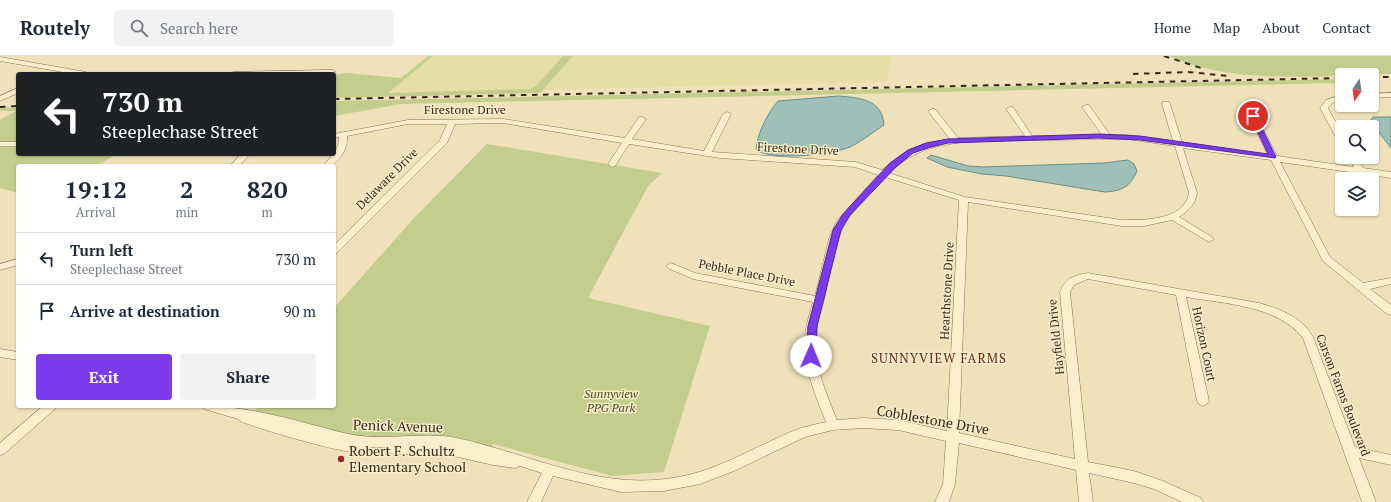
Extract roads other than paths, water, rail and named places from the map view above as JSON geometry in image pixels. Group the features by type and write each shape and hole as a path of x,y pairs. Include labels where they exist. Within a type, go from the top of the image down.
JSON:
{"street":[{"path":"0,59 74,72"},
{"path":"51,72 55,69"},
{"path":"0,99 16,91"},
{"path":"1379,96 1391,95"},
{"path":"1335,99 1325,104 1324,108 1335,128"},
{"name":"Firestone Drive","path":"338,135 398,124 452,121 504,121 707,154 856,165 886,173 964,199 1122,223 1144,223 1173,217 1189,205 1193,193 1166,104"},
{"path":"1247,105 1323,255 1336,269 1391,311"},
{"path":"1086,108 1107,136"},
{"path":"1010,109 1030,138"},
{"path":"932,111 955,140"},
{"path":"707,154 727,114"},
{"path":"612,164 642,119"},
{"name":"Delaware Drive","path":"336,249 444,141 452,121"},
{"path":"329,164 342,150 344,145 338,135"},
{"path":"833,425 817,384 811,356 812,326 834,239 841,222 902,157 911,152 928,145 955,140 1107,136 1179,143 1391,175"},
{"path":"0,144 16,144"},
{"path":"236,164 244,156"},
{"path":"1356,164 1360,170"},
{"name":"Hearthstone Drive","path":"942,502 949,484 964,199"},
{"path":"1173,217 1209,239"},
{"path":"0,267 16,263"},
{"name":"Pebble Place Drive","path":"671,266 693,276 819,300"},
{"name":"Hayfield Drive","path":"1086,502 1065,292 1066,287 1075,279 1088,276 1180,292"},
{"path":"1360,288 1391,281"},
{"name":"Horizon Court","path":"1180,292 1203,401"},
{"name":"Carson Farms Boulevard","path":"1180,292 1270,310 1297,325 1308,337 1369,502"},
{"path":"0,353 16,356"},
{"path":"0,450 49,408"},
{"name":"Penick Avenue","path":"215,408 237,414 254,422 346,446 367,449 443,449 501,462 533,466 550,470"},
{"name":"Cobblestone Drive","path":"550,470 621,486 679,483 718,472 802,433 833,425 882,424 952,437 1134,477 1158,485 1196,502"},
{"path":"1350,451 1391,460"},
{"path":"534,502 550,470"}],"water":[{"path":"839,96 862,99 874,105 882,116 884,125 850,147 841,150 802,156 788,156 764,153 756,150 758,137 770,111 778,101"},
{"path":"1373,117 1391,117 1391,148 1379,133 1379,120 1371,120"},
{"path":"931,155 968,166 983,167 1104,163 1128,160 1134,164 1137,171 1125,187 1116,191 1105,192 1006,176 982,174 947,167 927,158"}],"railway":[{"path":"1164,56 1204,69"},
{"path":"1133,74 1188,72 1229,76"},
{"path":"1379,77 1391,77"},
{"path":"336,99 1335,78"},
{"path":"0,107 16,106"}],"place":[{"name":"Robert F. Schultz Elementary School","path":"341,459"}],"district":[{"name":"SUNNYVIEW FARMS","path":"939,358"}],"park label":[{"name":"Sunnyview PPG Park","path":"611,401"}]}
